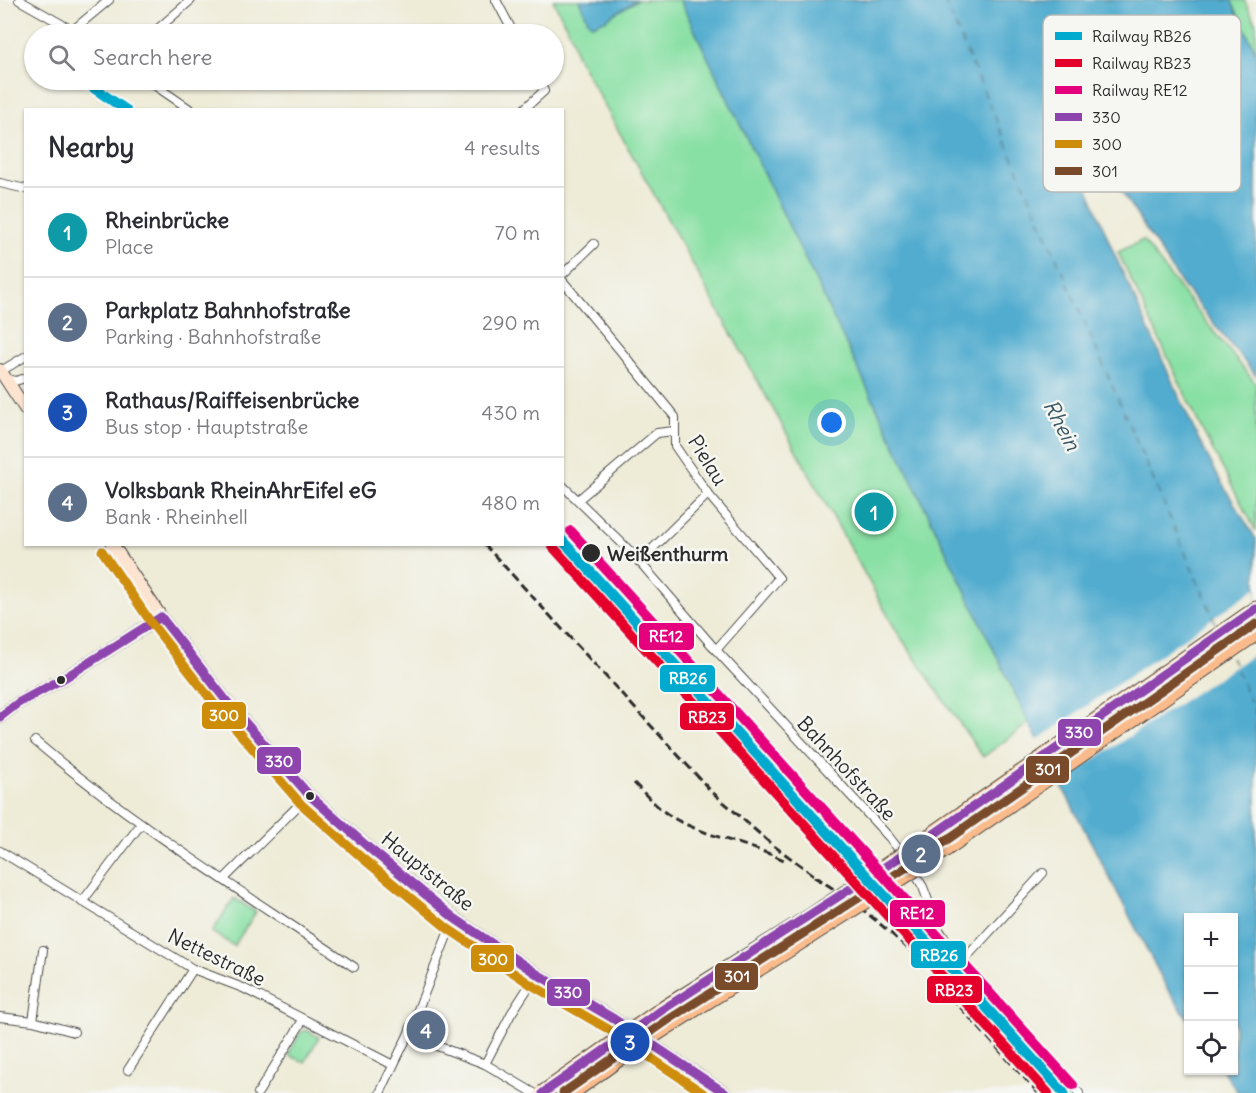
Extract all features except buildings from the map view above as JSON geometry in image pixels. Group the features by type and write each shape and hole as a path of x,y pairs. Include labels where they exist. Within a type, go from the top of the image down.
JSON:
{"highway":[{"path":"543,1093 650,1017 809,917 920,843 1256,609"},
{"path":"571,1093 635,1047 954,844 1256,633"}],"main road":[{"path":"2,374 24,407"},
{"name":"Hauptstraße","path":"113,546 161,617 228,703 309,795 454,918 537,974 614,1019 725,1093"},
{"path":"0,717 18,703 66,677 161,617"}],"street":[{"path":"19,0 62,24"},
{"path":"84,24 109,0"},
{"path":"163,24 191,0"},
{"path":"496,0 509,24"},
{"path":"161,90 187,108"},
{"path":"525,108 544,92 543,90"},
{"path":"0,183 24,189"},
{"name":"Pielau","path":"564,275 594,244"},
{"name":"Pielau","path":"564,279 675,417 675,446 708,494 779,578 716,650"},
{"path":"24,358 2,374 15,381 24,379"},
{"path":"578,500 657,433 674,431"},
{"name":"Bahnhofstraße","path":"564,487 678,604 716,650 905,856 923,887 939,930 962,962 1079,1093"},
{"path":"639,562 708,494"},
{"path":"34,741 141,824 354,967"},
{"path":"224,879 309,795"},
{"path":"82,902 141,824"},
{"name":"Nettestraße","path":"0,851 193,969 243,988 393,1065"},
{"path":"962,962 1043,873"},
{"path":"380,1093 408,1035 454,918"},
{"path":"33,1021 43,950"},
{"path":"128,1070 193,969"},
{"path":"485,1064 511,1014 537,974"},
{"path":"0,1017 33,1021 74,1032"},
{"path":"258,1093 303,1020"},
{"path":"408,1035 485,1064 534,1093"}],"green space":[{"path":"553,0 579,0 589,22 594,25 637,0 680,0 1029,723 983,757 897,632 576,54 572,37"},
{"path":"1231,0 1244,0 1256,24 1256,52 1241,21 1241,15 1238,15"},
{"path":"1143,240 1256,384 1256,531 1201,428 1118,252"},
{"path":"234,898 256,912 234,946 212,932"},
{"path":"306,1030 319,1037 305,1062 288,1055 301,1032"}],"water":[{"path":"579,0 637,0 605,20 592,25"},
{"name":"Rhein","path":"680,0 1231,0 1238,15 1043,15 1043,192 1089,192 1113,251 1197,436 1221,482 1256,539 1256,1093 1238,1093 1226,1075 1238,1075 1238,913 1184,913 1184,1013 1168,990 1029,723"},
{"path":"1241,21 1256,52 1256,376 1181,283 1122,192 1241,192"}],"pier":[{"path":"1256,588 1256,653 1057,784 1035,742"}],"ferry route":[{"path":"944,0 1218,628"},
{"path":"1231,657 1256,714"}],"railway":[{"path":"486,546 711,791 770,843 822,881"},
{"path":"634,783 659,808 677,820 703,832 786,861"},
{"path":"814,877 870,915 954,991"},
{"path":"942,987 1038,1093"}],"rail line":[{"name":"RB26","path":"97,90 123,108"},
{"name":"RE12","path":"571,531 1073,1085"},
{"name":"RB26","path":"564,542 1064,1093"},
{"name":"RB23","path":"553,547 1048,1093"}],"transit line":[{"name":"300","path":"102,551 152,624 219,710 301,804 447,928 530,984 608,1029 703,1093"},
{"name":"330","path":"543,1093 662,1010 914,848 1256,609"},
{"name":"330","path":"161,617 228,703 309,795 369,848 454,918 537,974 614,1019 725,1093"},
{"name":"330","path":"0,717 18,703 66,677 161,617"},
{"name":"301","path":"563,1093 668,1020 921,858 1256,624"}],"place":[{"name":"Rheinbrücke","path":"874,512"},
{"name":"Weißenthurm","path":"591,553"},
{"name":"Parkplatz Bahnhofstraße","path":"921,854"},
{"name":"Volksbank RheinAhrEifel eG","path":"426,1030"},
{"name":"Rathaus/Raiffeisenbrücke","path":"630,1042"}]}
